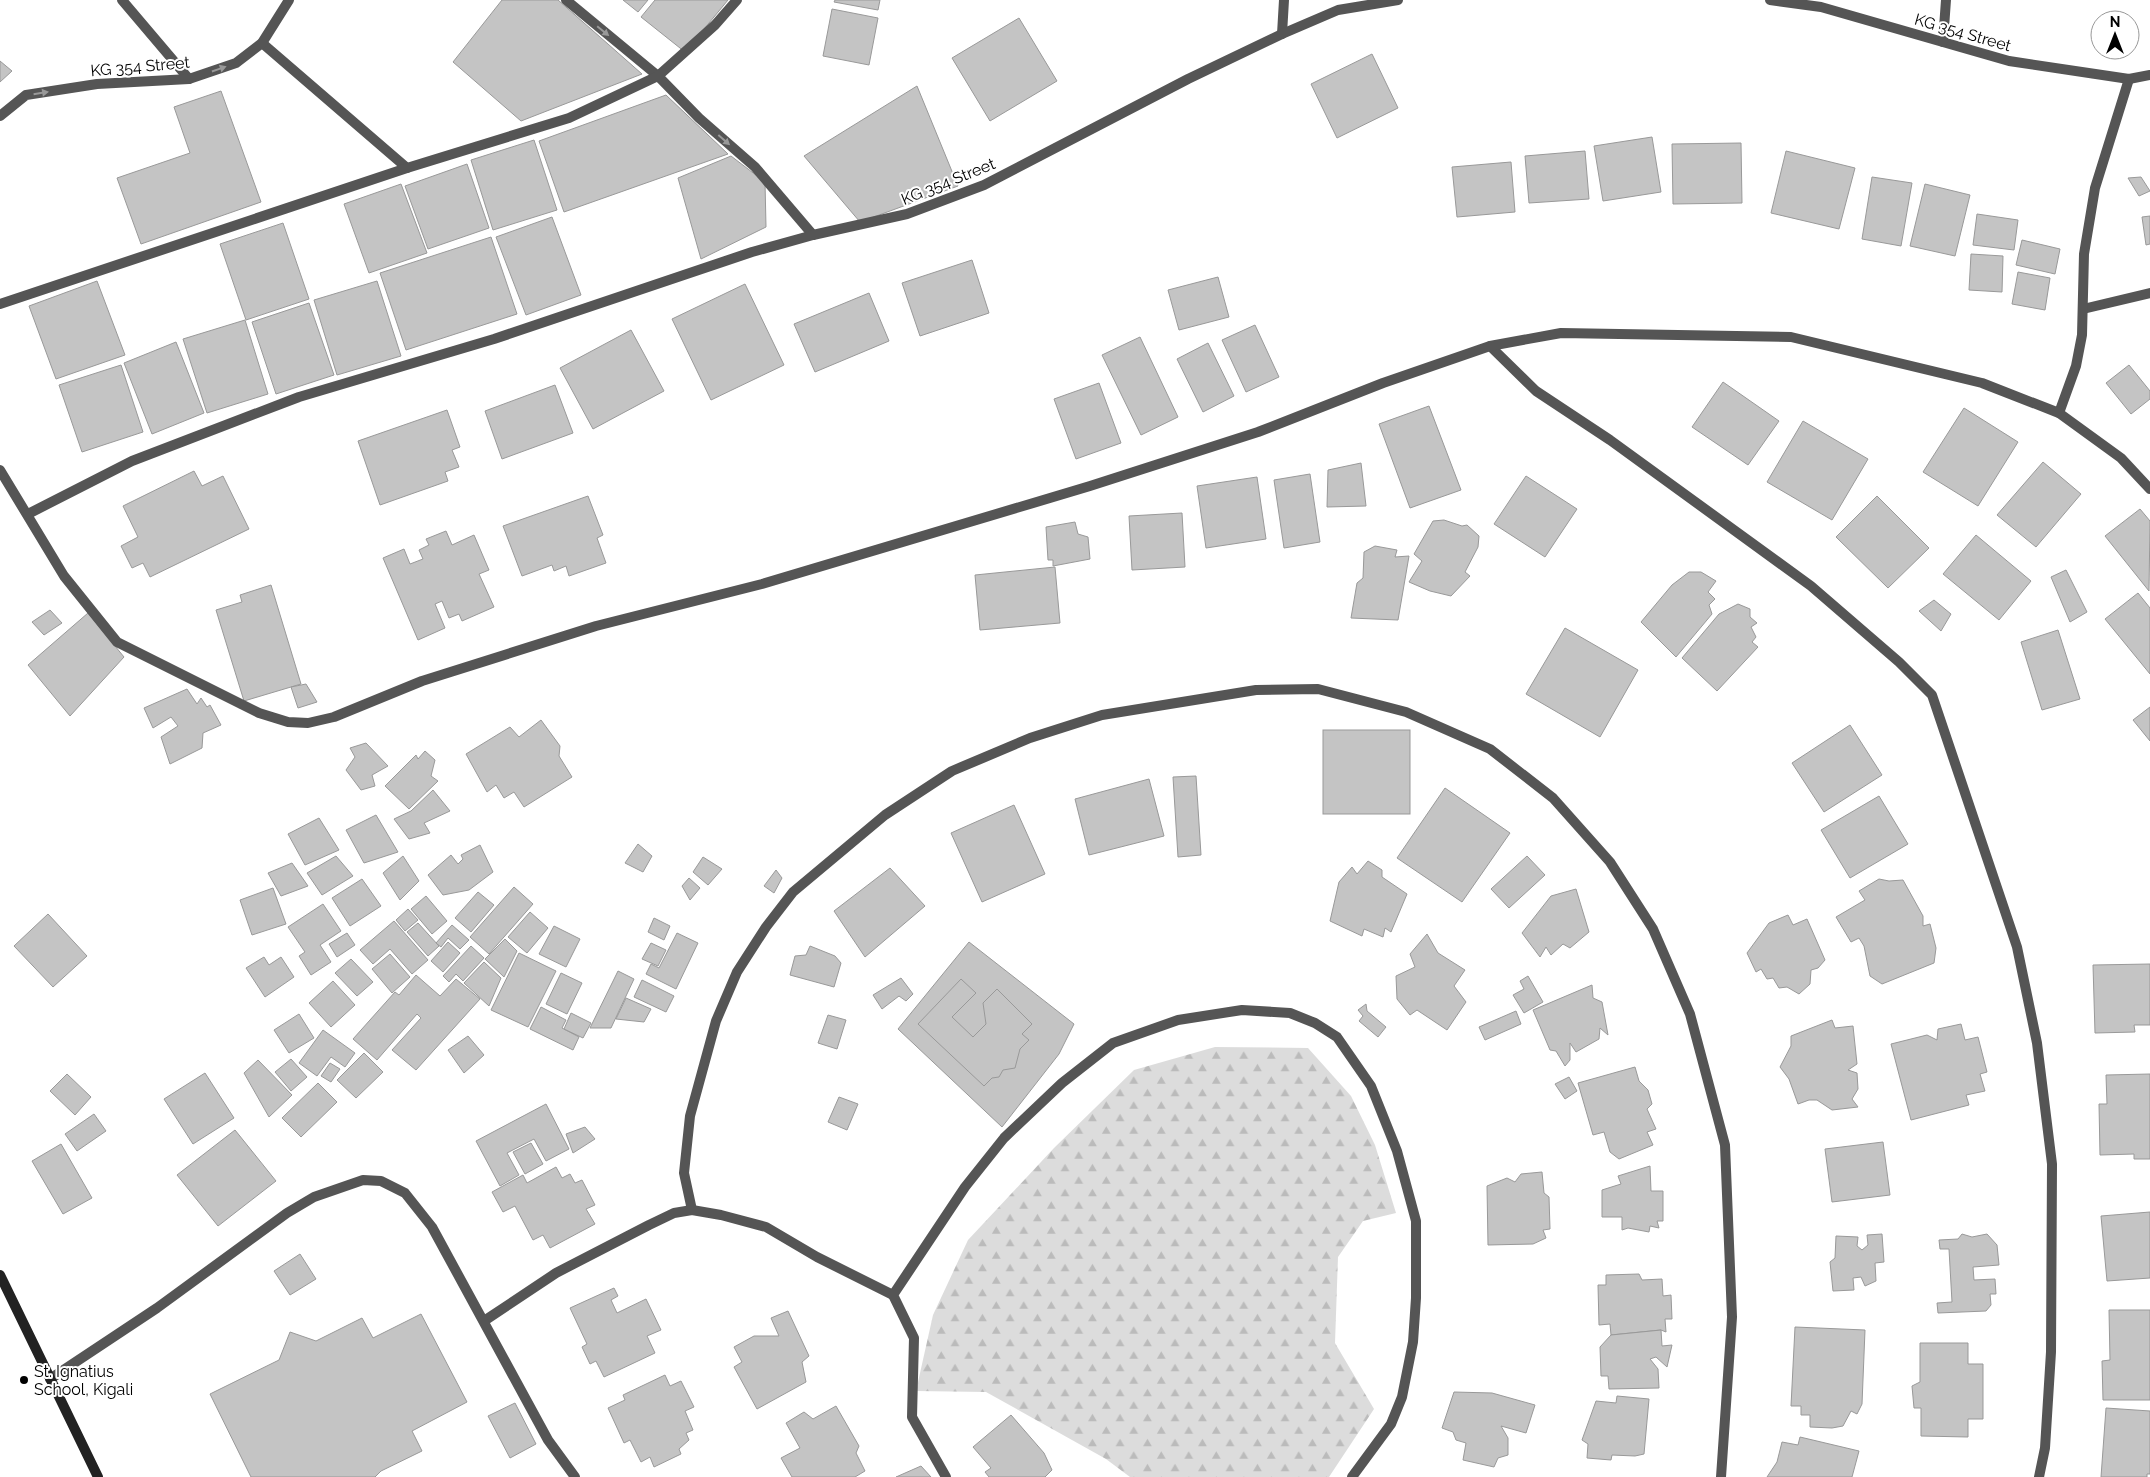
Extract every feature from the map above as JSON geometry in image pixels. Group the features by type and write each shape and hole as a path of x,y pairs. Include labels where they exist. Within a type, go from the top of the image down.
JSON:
{"main road":[{"path":"0,1275 98,1477"}],"street":[{"path":"122,0 189,79"},
{"name":"KG 354 Street","path":"0,116 26,95 97,84 189,79 236,63 262,43 289,0"},
{"path":"566,0 658,76 699,118 755,167 813,235"},
{"path":"0,304 407,168 568,118 658,76 715,24 737,0"},
{"path":"1282,34 1284,0"},
{"name":"KG 354 Street","path":"28,514 132,461 299,397 494,339 752,252 813,235 907,214 984,185 1179,84 1282,34 1338,10 1398,0"},
{"name":"KG 354 Street","path":"1770,0 1821,7 2009,61 2129,79 2150,75"},
{"path":"1943,42 1946,0"},
{"path":"262,43 407,168"},
{"path":"2059,414 2076,366 2082,335 2084,254 2095,188 2129,79"},
{"path":"2083,309 2150,293"},
{"path":"0,470 64,576 117,642 259,713 288,722 308,723 334,716 422,681 596,626 762,584 1090,486 1258,432 1384,383 1490,346 1561,333 1791,337 1982,383 2059,414 2121,458 2150,489"},
{"path":"1490,346 1536,391 1610,440 1812,586 1899,662 1932,695 2016,947 2037,1043 2052,1164 2051,1352 2045,1448 2040,1477"},
{"path":"692,1210 684,1173 690,1116 716,1021 737,972 766,927 793,892 885,815 952,771 1030,738 1102,715 1256,690 1318,689 1406,712 1490,749 1553,798 1610,862 1653,929 1690,1014 1725,1145 1732,1317 1721,1477"},
{"path":"893,1295 965,1187 1004,1138 1062,1083 1113,1043 1178,1020 1242,1010 1290,1013 1316,1023 1337,1037 1371,1086 1397,1151 1416,1220 1416,1298 1413,1342 1402,1396 1391,1424 1352,1477"},
{"path":"50,1379 157,1308 287,1213 314,1196 364,1180 381,1181 405,1193 432,1227 548,1440 575,1477"},
{"path":"484,1321 556,1273 674,1213 692,1210 722,1215 766,1227 816,1257 893,1295 914,1338 912,1417 946,1477"}],"green space":[{"path":"1215,1047 1308,1048 1351,1096 1375,1145 1396,1213 1363,1221 1338,1257 1335,1343 1374,1409 1329,1477 1130,1477 1106,1459 986,1392 916,1391 933,1315 968,1240 1054,1148 1134,1070"}],"building":[{"path":"502,0 558,0 642,74 521,121 453,62"},
{"path":"623,0 648,0 638,12"},
{"path":"655,0 728,0 685,52 641,17"},
{"path":"835,0 880,0 878,10 834,2"},
{"path":"832,9 878,18 869,65 823,56"},
{"path":"1019,18 1057,81 990,121 952,58"},
{"path":"1372,54 1398,108 1337,138 1311,84"},
{"path":"0,61 12,71 0,82"},
{"path":"917,86 958,186 860,222 804,156"},
{"path":"221,91 261,202 141,244 117,178 190,153 174,107"},
{"path":"666,95 728,154 564,212 539,141"},
{"path":"1652,137 1661,192 1603,201 1594,146"},
{"path":"534,140 557,210 493,230 471,160"},
{"path":"1741,143 1742,203 1673,204 1672,144"},
{"path":"1585,151 1589,199 1529,203 1525,156"},
{"path":"1786,151 1855,168 1839,229 1771,213"},
{"path":"731,156 765,182 766,227 701,259 678,178"},
{"path":"1511,162 1515,212 1457,217 1452,167"},
{"path":"467,164 489,228 428,249 405,186"},
{"path":"1872,177 1912,183 1901,246 1862,239"},
{"path":"2141,177 2150,191 2139,196 2128,178"},
{"path":"401,184 427,253 369,273 344,204"},
{"path":"1925,184 1970,195 1955,256 1910,246"},
{"path":"1977,214 2018,220 2014,250 1973,245"},
{"path":"2150,216 2150,244 2146,245 2142,217"},
{"path":"552,217 581,295 526,315 496,237"},
{"path":"283,223 309,299 246,320 220,244"},
{"path":"491,237 517,314 406,350 380,273"},
{"path":"2022,240 2060,249 2055,274 2016,265"},
{"path":"1971,254 2003,256 2002,292 1969,290"},
{"path":"972,260 989,313 920,336 902,283"},
{"path":"2018,272 2050,278 2045,310 2012,304"},
{"path":"1218,277 1229,317 1179,330 1168,290"},
{"path":"97,281 125,355 56,379 29,306"},
{"path":"377,281 401,356 337,375 314,300"},
{"path":"745,284 784,365 711,400 672,319"},
{"path":"869,293 889,341 815,372 794,324"},
{"path":"309,303 334,375 276,394 252,322"},
{"path":"245,320 268,394 207,413 183,339"},
{"path":"1255,325 1279,377 1246,392 1222,340"},
{"path":"631,330 664,391 593,429 560,368"},
{"path":"1140,337 1178,417 1141,435 1102,355"},
{"path":"176,342 204,413 152,434 124,363"},
{"path":"1208,343 1234,396 1203,412 1177,359"},
{"path":"121,365 143,432 82,452 59,385"},
{"path":"2129,365 2150,391 2150,399 2131,414 2106,383"},
{"path":"1723,382 1779,421 1748,465 1692,427"},
{"path":"1099,383 1121,443 1076,459 1054,399"},
{"path":"555,385 573,433 502,459 485,411"},
{"path":"1429,406 1461,490 1410,508 1379,424"},
{"path":"1964,408 2018,442 1978,506 1923,472"},
{"path":"447,410 460,447 452,450 459,467 445,472 448,481 380,505 358,441"},
{"path":"1803,421 1868,459 1832,520 1767,482"},
{"path":"2043,462 2081,494 2036,547 1997,515"},
{"path":"1361,463 1366,506 1327,507 1328,470"},
{"path":"194,471 202,486 223,476 249,529 150,577 143,563 132,568 121,546 138,537 123,506"},
{"path":"1310,474 1320,542 1284,548 1274,480"},
{"path":"1526,476 1577,509 1545,557 1494,524"},
{"path":"1257,477 1266,539 1206,548 1197,486"},
{"path":"588,496 603,535 597,538 606,563 569,576 566,566 554,571 552,565 522,576 503,526"},
{"path":"1877,496 1929,548 1888,588 1836,537"},
{"path":"2140,509 2150,521 2149,591 2105,536"},
{"path":"1182,513 1185,567 1132,570 1129,516"},
{"path":"1444,520 1462,526 1467,525 1479,536 1478,547 1465,572 1470,576 1451,596 1430,591 1409,582 1422,561 1414,554 1433,521"},
{"path":"1075,522 1078,534 1088,537 1090,559 1053,566 1053,560 1048,560 1046,527"},
{"path":"446,531 452,545 474,535 489,570 479,574 494,607 462,621 459,614 449,618 442,601 435,604 445,628 418,640 383,558 404,549 410,564 423,559 419,550 429,545 426,539"},
{"path":"1976,535 2031,581 1999,620 1943,574"},
{"path":"1375,546 1397,550 1395,557 1409,556 1398,620 1351,618 1357,583 1363,578 1364,552"},
{"path":"1055,567 1060,623 980,630 975,575"},
{"path":"2066,570 2087,612 2070,622 2051,577"},
{"path":"1689,572 1701,572 1716,581 1708,592 1715,599 1709,605 1712,614 1676,657 1641,622 1672,585"},
{"path":"271,585 301,684 244,701 216,610 242,602 240,595"},
{"path":"2138,593 2150,608 2150,674 2105,619"},
{"path":"1934,600 1951,614 1941,631 1919,611"},
{"path":"1738,604 1750,609 1750,617 1757,623 1751,627 1756,637 1752,642 1758,647 1717,691 1682,658 1719,614"},
{"path":"50,610 62,623 44,635 32,622"},
{"path":"88,613 124,657 70,716 28,665"},
{"path":"1565,628 1638,670 1600,737 1526,694"},
{"path":"2058,630 2080,699 2042,710 2021,642"},
{"path":"306,684 317,702 298,708 291,687"},
{"path":"187,689 197,704 201,698 207,707 210,705 221,725 203,733 202,748 170,764 161,737 178,726 171,717 153,728 144,708"},
{"path":"2150,707 2150,741 2133,720"},
{"path":"541,720 560,746 559,756 572,777 524,807 514,792 504,798 496,785 487,792 466,754 510,727 519,737"},
{"path":"1850,725 1882,775 1824,812 1792,763"},
{"path":"1323,730 1410,730 1410,814 1323,814"},
{"path":"366,743 388,766 372,775 375,786 361,790 346,770 355,757 350,748"},
{"path":"425,751 435,760 431,776 438,781 409,809 385,786 416,755 418,759"},
{"path":"1196,776 1201,855 1178,857 1173,777"},
{"path":"1149,779 1164,836 1089,855 1075,799"},
{"path":"1445,788 1510,833 1462,902 1397,858"},
{"path":"433,790 450,811 424,823 430,833 409,839 394,819 411,811"},
{"path":"1879,796 1908,844 1850,878 1821,830"},
{"path":"1014,805 1045,874 982,902 951,833"},
{"path":"376,815 398,852 364,863 346,830"},
{"path":"319,818 339,850 305,865 288,834"},
{"path":"638,844 652,856 643,872 625,863"},
{"path":"480,845 493,872 469,890 443,895 428,875 451,855 458,864 463,859 461,855"},
{"path":"336,856 353,876 322,895 307,873"},
{"path":"403,856 419,881 400,900 383,873"},
{"path":"1527,856 1545,875 1509,908 1491,889"},
{"path":"703,857 722,869 708,885 693,872"},
{"path":"1368,861 1382,870 1382,877 1407,894 1391,932 1385,928 1383,937 1364,929 1362,936 1330,921 1339,882 1352,867 1357,874"},
{"path":"292,863 308,886 281,896 268,873"},
{"path":"890,868 925,906 865,957 834,911"},
{"path":"776,870 782,878 774,893 764,886"},
{"path":"689,878 700,888 690,900 682,886"},
{"path":"362,879 381,906 350,926 332,898"},
{"path":"1879,879 1889,881 1903,880 1923,916 1923,926 1930,924 1936,948 1934,963 1882,984 1870,976 1864,946 1859,938 1851,942 1836,917 1865,900 1859,891"},
{"path":"514,887 533,904 489,954 470,937"},
{"path":"273,888 286,924 252,935 240,900"},
{"path":"1576,889 1589,932 1570,948 1563,944 1551,955 1546,947 1540,957 1522,933 1551,896"},
{"path":"478,892 494,905 471,932 455,918"},
{"path":"426,896 447,921 432,934 411,909"},
{"path":"323,904 341,931 320,945 331,962 311,975 299,956 305,952 288,927"},
{"path":"408,909 418,920 405,931 396,920"},
{"path":"530,912 548,928 527,953 508,937"},
{"path":"48,914 87,956 53,987 14,946"},
{"path":"1788,915 1793,925 1807,919 1825,960 1818,968 1811,970 1810,984 1799,994 1787,987 1779,988 1773,978 1767,979 1761,969 1756,972 1747,953 1769,923"},
{"path":"654,918 670,926 664,940 648,932"},
{"path":"394,921 428,960 412,974 390,949 373,964 360,950"},
{"path":"418,923 439,946 428,956 407,932"},
{"path":"452,925 469,940 460,949 448,938 441,947 436,943"},
{"path":"554,926 580,939 566,967 539,954"},
{"path":"347,933 355,945 337,957 329,944"},
{"path":"677,933 698,943 676,989 646,974 651,964 659,968"},
{"path":"1427,934 1438,953 1465,970 1454,986 1466,1002 1447,1030 1417,1010 1410,1015 1397,999 1396,976 1415,967 1410,954"},
{"path":"505,939 517,951 504,977 485,959"},
{"path":"448,942 460,953 443,972 431,961"},
{"path":"969,942 1074,1024 1059,1054 1002,1127 898,1029"},
{"path":"651,943 666,950 658,966 642,959"},
{"path":"471,946 484,958 463,981 456,974 449,982 443,976"},
{"path":"810,946 835,956 841,963 834,987 790,975 795,956 806,955"},
{"path":"519,953 556,971 528,1027 491,1010"},
{"path":"390,954 410,977 392,993 372,969"},
{"path":"264,957 269,965 281,957 294,977 265,997 246,968"},
{"path":"351,959 373,982 357,996 335,973"},
{"path":"484,962 501,978 489,1006 464,983"},
{"path":"2150,964 2150,1025 2134,1025 2135,1032 2095,1033 2093,965"},
{"path":"618,971 634,979 611,1028 590,1028"},
{"path":"561,973 582,983 567,1014 546,1004"},
{"path":"416,975 440,996 456,979 480,999 416,1070 392,1050 421,1018 417,1014 377,1060 353,1039 395,992 399,995"},
{"path":"1528,976 1543,1002 1524,1013 1513,995 1524,989 1520,981"},
{"path":"901,978 913,994 906,1001 899,996 882,1009 873,995"},
{"path":"961,979 976,993 952,1017 973,1037 986,1024 983,1003 997,989 1032,1024 1022,1034 1029,1040 1020,1049 1015,1068 1003,1070 999,1077 992,1078 984,1086 918,1024"},
{"path":"642,980 674,996 666,1012 634,997"},
{"path":"333,981 355,1005 331,1027 309,1003"},
{"path":"1592,985 1593,998 1602,1002 1608,1035 1600,1028 1599,1039 1576,1052 1570,1043 1570,1060 1565,1066 1556,1051 1550,1050 1533,1010"},
{"path":"626,998 651,1009 644,1022 616,1019"},
{"path":"1366,1004 1367,1011 1386,1027 1378,1037 1359,1021 1363,1016 1358,1010"},
{"path":"541,1007 566,1020 562,1028 579,1037 573,1050 530,1029"},
{"path":"1516,1011 1521,1024 1485,1040 1479,1027"},
{"path":"571,1013 591,1023 583,1038 564,1029"},
{"path":"299,1014 314,1038 289,1053 274,1030"},
{"path":"828,1015 846,1020 837,1049 818,1043"},
{"path":"1832,1020 1835,1028 1853,1026 1857,1064 1848,1070 1857,1073 1858,1089 1852,1099 1858,1107 1832,1110 1817,1100 1809,1100 1798,1104 1789,1079 1780,1067 1791,1046 1791,1036"},
{"path":"1961,1024 1965,1040 1978,1037 1987,1072 1980,1074 1985,1091 1966,1095 1969,1105 1911,1120 1891,1044 1927,1035 1937,1040 1938,1029"},
{"path":"323,1030 355,1053 345,1067 331,1057 317,1076 299,1063"},
{"path":"468,1036 484,1055 464,1073 448,1050"},
{"path":"364,1053 383,1072 356,1098 337,1080"},
{"path":"291,1059 307,1077 291,1091 275,1072"},
{"path":"258,1060 292,1095 269,1117 244,1073"},
{"path":"330,1063 340,1069 331,1082 321,1076"},
{"path":"1635,1067 1639,1081 1648,1090 1652,1104 1647,1109 1656,1129 1647,1132 1653,1145 1619,1159 1610,1152 1604,1132 1593,1135 1578,1083"},
{"path":"205,1073 234,1118 193,1144 164,1099"},
{"path":"67,1074 91,1097 75,1115 50,1091"},
{"path":"2150,1074 2150,1159 2134,1159 2134,1154 2100,1155 2099,1104 2107,1104 2106,1075"},
{"path":"1569,1077 1577,1091 1565,1099 1555,1084"},
{"path":"318,1083 337,1102 301,1137 282,1118"},
{"path":"839,1097 858,1104 847,1130 828,1122"},
{"path":"546,1104 569,1149 546,1161 534,1139 507,1153 519,1175 500,1186 476,1141"},
{"path":"94,1114 106,1131 77,1151 65,1134"},
{"path":"585,1127 595,1139 573,1153 566,1134"},
{"path":"235,1130 276,1181 218,1226 177,1175"},
{"path":"1883,1142 1890,1195 1832,1202 1825,1149"},
{"path":"531,1143 543,1164 525,1174 513,1152"},
{"path":"61,1144 92,1198 63,1214 32,1161"},
{"path":"1650,1166 1651,1191 1663,1191 1663,1221 1657,1221 1659,1228 1650,1226 1649,1232 1628,1228 1622,1230 1622,1217 1602,1217 1602,1190 1621,1184 1618,1176"},
{"path":"556,1167 562,1178 570,1174 575,1183 582,1180 595,1205 586,1209 595,1224 550,1248 543,1235 533,1240 515,1206 503,1212 492,1192 523,1175 527,1183"},
{"path":"1542,1172 1544,1193 1549,1197 1550,1229 1543,1230 1546,1238 1533,1244 1488,1245 1487,1186 1507,1178 1515,1182 1521,1174"},
{"path":"2150,1212 2150,1278 2107,1281 2101,1216"},
{"path":"1882,1234 1884,1262 1875,1263 1876,1281 1865,1286 1861,1277 1853,1278 1854,1290 1833,1291 1830,1262 1835,1258 1836,1236 1858,1237 1857,1246 1862,1250 1868,1245 1867,1235"},
{"path":"1962,1234 1972,1237 1987,1234 1997,1245 1999,1265 1973,1267 1974,1280 1995,1279 1996,1294 1990,1294 1991,1305 1986,1311 1938,1313 1937,1303 1952,1302 1949,1249 1940,1249 1939,1240 1958,1239"},
{"path":"300,1254 316,1279 290,1295 274,1271"},
{"path":"1639,1274 1642,1280 1662,1279 1663,1296 1671,1295 1672,1319 1665,1319 1666,1332 1661,1330 1611,1335 1610,1324 1599,1325 1598,1285 1606,1285 1606,1275"},
{"path":"614,1288 618,1296 611,1300 617,1313 646,1299 661,1330 647,1336 655,1353 604,1377 596,1361 590,1364 582,1347 587,1344 570,1308"},
{"path":"2109,1310 2150,1310 2150,1400 2103,1400 2102,1361 2110,1360"},
{"path":"788,1311 809,1356 802,1362 806,1382 757,1409 734,1367 742,1362 734,1347 754,1336 779,1336 771,1318"},
{"path":"421,1314 467,1402 412,1431 422,1451 381,1471 375,1477 251,1477 210,1394 279,1360 290,1332 316,1341 362,1318 373,1338"},
{"path":"1795,1327 1865,1330 1862,1404 1857,1414 1851,1411 1843,1426 1832,1428 1810,1427 1810,1415 1801,1415 1801,1406 1791,1406"},
{"path":"1661,1330 1662,1346 1672,1345 1667,1367 1656,1357 1650,1359 1658,1369 1659,1388 1609,1389 1608,1376 1601,1376 1600,1347 1611,1335"},
{"path":"1920,1343 1968,1343 1968,1364 1983,1364 1983,1419 1968,1419 1968,1437 1921,1436 1921,1408 1914,1408 1912,1386 1920,1382"},
{"path":"665,1375 670,1386 681,1381 694,1407 685,1411 693,1430 686,1433 689,1440 679,1449 681,1454 654,1467 650,1457 641,1462 630,1440 624,1443 608,1408 625,1400 623,1395"},
{"path":"1454,1392 1492,1393 1535,1405 1526,1433 1501,1426 1508,1438 1508,1455 1498,1458 1494,1467 1463,1460 1466,1443 1456,1440 1453,1432 1442,1428"},
{"path":"1617,1396 1649,1399 1644,1454 1635,1456 1612,1455 1611,1460 1587,1458 1588,1444 1582,1440 1596,1401 1616,1403"},
{"path":"515,1403 536,1444 510,1458 488,1416"},
{"path":"836,1406 859,1446 856,1453 865,1471 855,1477 792,1477 781,1458 800,1448 786,1423 804,1412 813,1419"},
{"path":"2106,1408 2150,1411 2150,1474 2147,1474 2147,1477 2101,1477"},
{"path":"1011,1415 1044,1453 1052,1470 1045,1477 989,1477 985,1472 991,1468 973,1447"},
{"path":"1800,1437 1859,1451 1852,1477 1767,1477 1777,1462 1782,1442 1798,1445"},
{"path":"921,1466 931,1477 896,1477"}],"place":[{"name":"St. Ignatius School, Kigali","path":"24,1380"}]}
